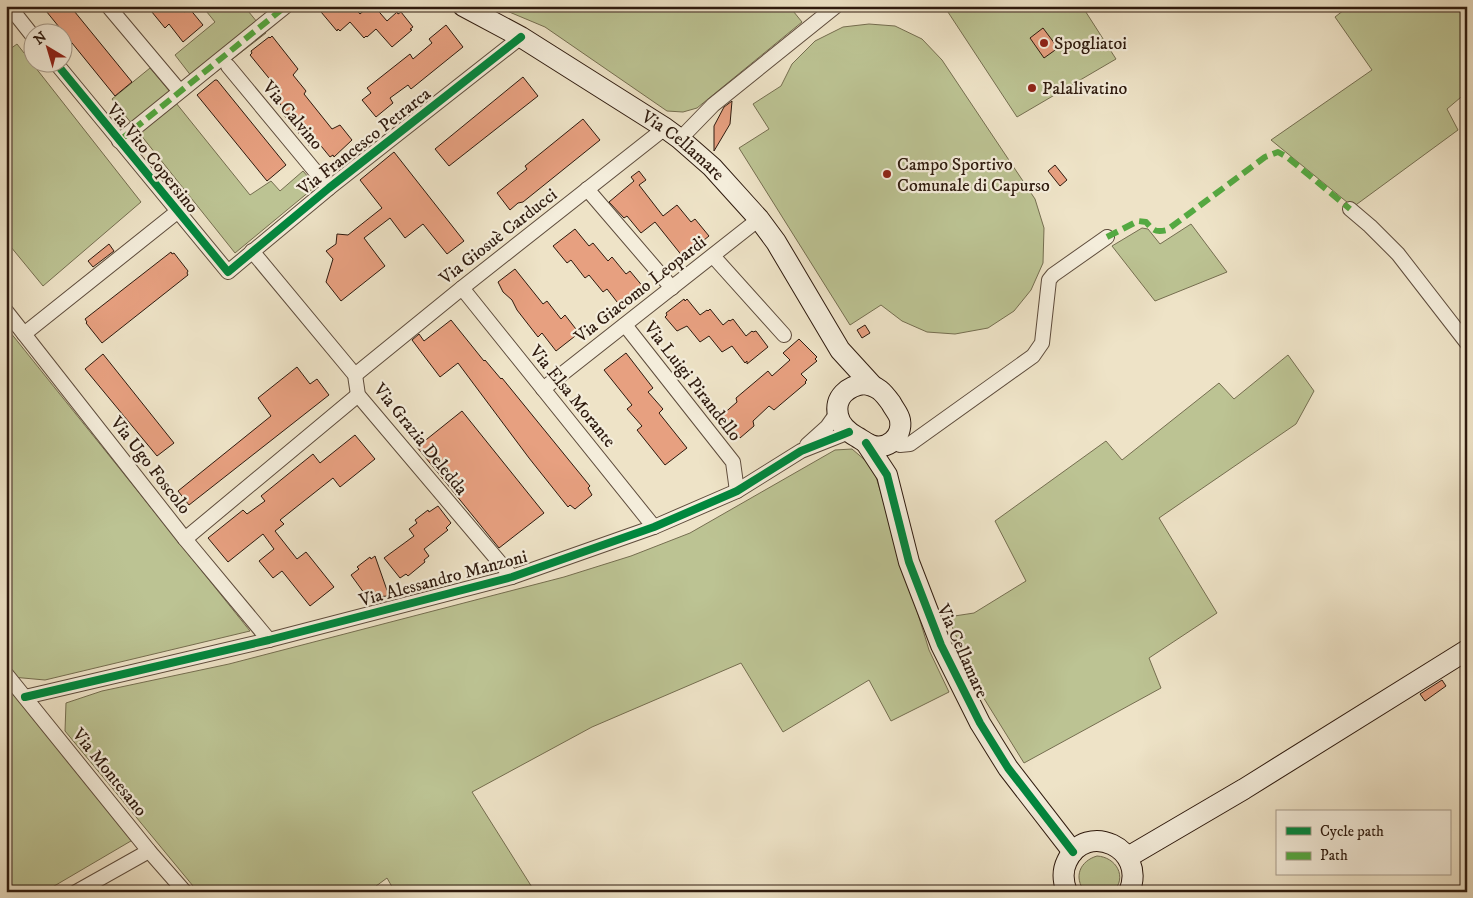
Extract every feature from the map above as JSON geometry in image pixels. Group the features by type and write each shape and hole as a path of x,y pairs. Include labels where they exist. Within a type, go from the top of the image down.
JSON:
{"street":[{"path":"108,6 177,88"},
{"path":"120,141 286,6"},
{"name":"Via Cellamare","path":"463,6 521,36 673,133 712,167 760,219 790,265 840,350 872,385 884,393 896,411 900,422 887,475"},
{"name":"Via Giosuè Carducci","path":"355,375 587,190 713,105 836,6"},
{"path":"13,11 22,22"},
{"name":"Via Francesco Petrarca","path":"228,272 329,188 521,36"},
{"name":"Via Calvino","path":"228,66 329,188"},
{"name":"Via Vito Copersino","path":"63,72 228,272"},
{"path":"587,190 672,288"},
{"path":"1350,209 1398,254 1467,343"},
{"path":"24,334 177,212"},
{"name":"Via Giacomo Leopardi","path":"543,389 760,219"},
{"path":"896,435 900,445 910,444 1033,356 1042,343 1050,280 1053,275 1107,237"},
{"name":"Via Grazia Deledda","path":"252,251 355,375 358,395 512,577"},
{"path":"712,256 784,336"},
{"name":"Via Elsa Morante","path":"462,288 654,526"},
{"name":"Via Ugo Foscolo","path":"6,311 185,539 269,640"},
{"name":"Via Luigi Pirandello","path":"625,325 733,462 737,491"},
{"name":"Via Cellamare","path":"840,350 844,392 837,406 837,413 843,427 866,442 878,446 884,446 896,435"},
{"path":"844,392 850,387 857,385 872,385"},
{"path":"185,539 358,395"},
{"name":"Via Alessandro Manzoni","path":"802,451 827,427 837,413"},
{"name":"Via Alessandro Manzoni","path":"25,697 269,640 512,577 654,526 737,491 802,451 849,432"},
{"name":"Via Cellamare","path":"866,442 887,475 909,562 941,645 980,724 1008,768 1073,852"},
{"path":"1128,857 1244,790 1467,650"},
{"name":"Via Montesano","path":"6,674 185,892"},
{"path":"1067,892 1063,880 1067,860 1073,852 1086,843 1102,841 1117,846 1128,857 1133,873 1129,892"},
{"path":"76,892 150,851"}],"green space":[{"path":"202,6 244,6 266,33 176,103 250,195 271,181 280,191 303,171 316,186 235,253 112,99 150,68 171,93 192,77 175,55 215,22"},
{"path":"495,6 789,6 802,22 697,108 683,112 667,111 545,27"},
{"name":"Palalivatino","path":"944,6 1082,6 1116,59 1017,117"},
{"path":"1342,6 1467,6 1467,92 1447,109 1458,130 1353,207 1271,140 1372,70 1335,17 1344,10"},
{"name":"Campo Sportivo Comunale di Capurso","path":"869,24 895,26 922,39 942,60 1035,199 1044,228 1043,263 1031,290 1014,311 988,328 955,334 927,332 902,321 881,305 850,325 739,148 769,129 753,104 781,86 792,64 815,41 843,27"},
{"path":"17,44 22,50 22,72 39,72 141,202 43,286 6,241 6,52"},
{"path":"1191,224 1227,272 1155,301 1112,246 1142,228 1148,229 1160,244"},
{"path":"6,327 250,631 45,680 12,677 136,838 44,892 6,892"},
{"path":"1288,355 1314,391 1296,424 1159,518 1217,613 1149,658 1161,688 1024,763 980,692 948,617 974,613 1026,581 995,521 1106,441 1122,460 1219,383 1234,399"},
{"path":"852,449 873,467 929,650 949,692 891,721 869,680 783,732 741,663 592,727 472,792 535,892 395,892 387,878 368,892 198,892 65,731 66,703 102,691 229,664 564,577 631,556 690,533 835,450"},
{"path":"1097,856 1110,860 1118,869 1120,880 1113,892 1085,892 1081,886 1079,881 1080,870 1086,862"}],"building":[{"path":"42,6 70,6 132,82 115,96 72,43 72,22 55,22"},
{"path":"147,6 180,6 184,12 189,8 203,25 183,42 169,24 165,28"},
{"path":"316,6 353,6 360,14 369,6 374,6 387,21 397,12 398,14 401,12 413,27 392,47 376,29 364,38 350,22 340,31 338,29 337,31"},
{"path":"446,25 463,47 411,89 408,85 390,98 393,103 376,117 362,100 371,93 367,88 410,54 413,59 432,43 429,39"},
{"name":"Spogliatoi","path":"1043,28 1058,48 1044,58 1030,38"},
{"path":"272,36 298,69 293,75 306,91 304,94 332,129 340,125 352,140 334,157 333,155 330,157 317,141 309,146 283,114 285,110 272,94 277,88 250,55 251,51"},
{"path":"523,77 538,96 449,166 435,149"},
{"path":"217,80 286,165 267,181 197,95"},
{"path":"732,101 730,124 714,151 714,126 724,107"},
{"path":"583,119 600,140 523,202 518,203 510,210 497,193 527,169 525,166"},
{"path":"394,152 464,241 447,254 423,224 405,238 390,218 364,238 385,266 341,301 326,282 333,259 326,251 336,244 337,234 348,235 382,208 360,180"},
{"path":"1055,165 1067,180 1060,186 1048,171"},
{"path":"639,171 646,180 639,185 663,216 677,205 691,222 695,219 709,236 683,257 655,222 641,233 627,216 624,218 609,202 634,181 631,177"},
{"path":"575,229 589,246 593,243 608,261 612,257 626,274 630,271 644,288 621,307 607,289 603,292 589,275 585,278 571,260 567,263 553,246"},
{"path":"109,244 114,251 93,267 88,261"},
{"path":"171,252 172,254 174,253 188,271 188,275 102,343 85,319"},
{"path":"515,269 543,304 547,301 561,319 565,315 579,333 556,351 542,333 538,337 517,310 512,300 503,292 498,282"},
{"path":"684,299 685,301 687,299 700,315 710,309 723,325 733,319 746,336 752,331 756,331 768,347 747,364 747,361 745,363 732,346 722,352 709,336 700,342 687,326 677,331 665,317 666,313"},
{"path":"451,320 484,361 502,378 590,486 588,488 592,495 575,509 570,505 568,507 458,363 440,377 412,340 419,334 424,341"},
{"path":"865,325 870,333 862,338 857,330"},
{"path":"799,339 817,357 815,359 817,361 801,374 807,380 806,383 774,410 769,406 753,421 754,426 740,438 722,420 721,416 737,402 736,398 768,371 772,376 790,360 783,353"},
{"path":"626,353 653,388 648,392 663,409 659,413 687,448 665,465 637,430 642,426 627,409 632,405 604,370"},
{"path":"103,354 174,443 157,456 85,369"},
{"path":"297,367 310,384 317,379 329,395 189,505 178,491 271,416 258,398"},
{"path":"462,411 544,513 499,548 417,447"},
{"path":"355,435 375,459 340,487 333,478 280,520 284,524 275,531 297,559 306,552 334,587 310,606 282,571 273,578 259,561 274,549 263,534 228,562 208,538 243,510 247,514 265,501 261,496 313,454 320,463"},
{"path":"438,506 451,523 446,528 448,530 424,549 429,556 424,560 425,562 408,576 406,574 400,578 384,558 414,536 409,529 417,523 415,520 428,510 429,512"},
{"path":"375,556 389,596 367,597 351,575 359,569 357,567 370,557 371,559"},
{"path":"1442,680 1446,686 1425,701 1420,694"}],"marked path":[{"path":"119,141 286,6"},
{"path":"1107,237 1138,221 1146,222 1157,231 1167,230 1265,157 1278,152 1287,157 1350,209"}],"cycle path":[{"path":"63,72 228,272 329,188 521,37"},
{"path":"25,697 269,640 512,577 654,527 737,491 801,451 849,432"},
{"path":"866,443 887,475 909,562 941,645 980,723 1008,768 1073,852"}],"place":[{"name":"Spogliatoi","path":"1044,43"},
{"name":"Palalivatino","path":"1032,88"},
{"name":"Campo Sportivo Comunale di Capurso","path":"887,174"}]}
